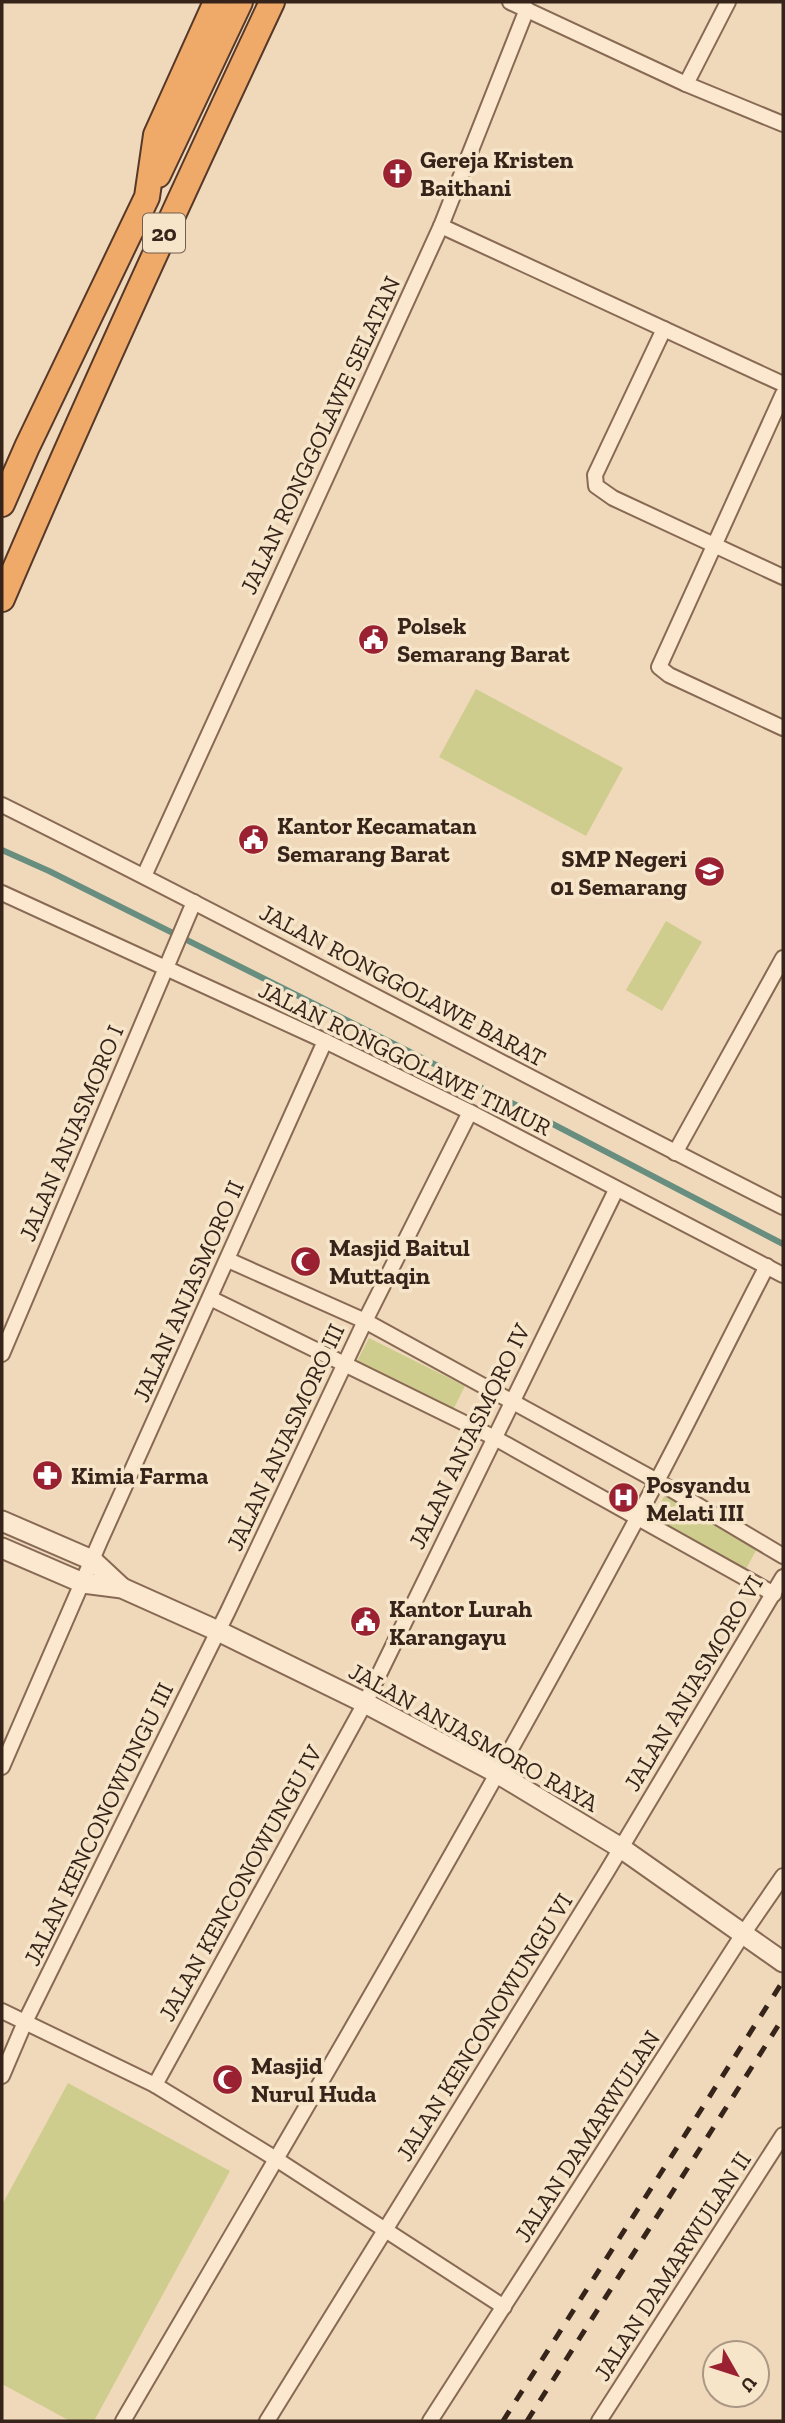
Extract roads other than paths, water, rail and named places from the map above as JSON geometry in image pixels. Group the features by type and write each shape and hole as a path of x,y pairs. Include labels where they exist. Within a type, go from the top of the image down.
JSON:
{"highway":[{"name":"20","path":"148,197 156,135 216,2"},
{"name":"20","path":"2,504 240,2"},
{"name":"20","path":"2,599 59,465 213,125 272,2"}],"street":[{"path":"510,2 686,84 783,124"},
{"path":"686,84 727,2"},
{"name":"JALAN RONGGOLAWE SELATAN","path":"144,876 441,226 527,9"},
{"path":"441,226 783,384"},
{"path":"664,329 594,482 600,491 612,498 783,578"},
{"path":"783,394 716,545 659,662 659,668 669,675 783,728"},
{"name":"JALAN RONGGOLAWE BARAT","path":"2,805 144,876 191,907 783,1207"},
{"name":"JALAN RONGGOLAWE TIMUR","path":"2,893 169,962 470,1112 783,1275"},
{"name":"JALAN ANJASMORO I","path":"2,1354 191,907"},
{"path":"675,1153 783,958"},
{"name":"JALAN ANJASMORO II","path":"2,1767 92,1560 326,1041"},
{"name":"JALAN ANJASMORO III","path":"218,1631 365,1321 470,1112"},
{"name":"JALAN ANJASMORO IV","path":"365,1703 616,1190"},
{"path":"228,1260 365,1321 657,1481 783,1556"},
{"path":"123,2421 497,1773 657,1481 767,1266"},
{"path":"211,1298 493,1437 774,1594"},
{"name":"JALAN ANJASMORO RAYA","path":"2,1521 92,1560 122,1588"},
{"name":"JALAN ANJASMORO RAYA","path":"2,1548 83,1583 122,1588 218,1631 365,1703 497,1773 621,1848 783,1962"},
{"name":"JALAN ANJASMORO VI","path":"621,1848 783,1577"},
{"name":"JALAN KENCONOWUNGU III","path":"2,2076 24,2022 218,1631"},
{"name":"JALAN KENCONOWUNGU IV","path":"155,2085 365,1703"},
{"name":"JALAN KENCONOWUNGU VI","path":"267,2421 621,1848"},
{"name":"JALAN DAMARWULAN","path":"430,2421 783,1876"},
{"path":"2,2011 155,2085 276,2159 504,2307"},
{"name":"JALAN DAMARWULAN II","path":"599,2421 783,2135"}],"waterway":[{"path":"2,850 524,1109 783,1244"}],"railway":[{"path":"503,2421 783,1981"},
{"path":"527,2421 783,2018"}],"place":[{"name":"Gereja Kristen Baithani","path":"397,173"},
{"name":"Polsek Semarang Barat","path":"374,639"},
{"name":"Kantor Kecamatan Semarang Barat","path":"254,839"},
{"name":"SMP Negeri 01 Semarang","path":"710,872"},
{"name":"Masjid Baitul Muttaqin","path":"306,1261"},
{"name":"Kimia Farma","path":"48,1475"},
{"name":"Posyandu Melati III","path":"623,1498"},
{"name":"Kantor Lurah Karangayu","path":"366,1622"},
{"name":"Masjid Nurul Huda","path":"228,2079"}]}
